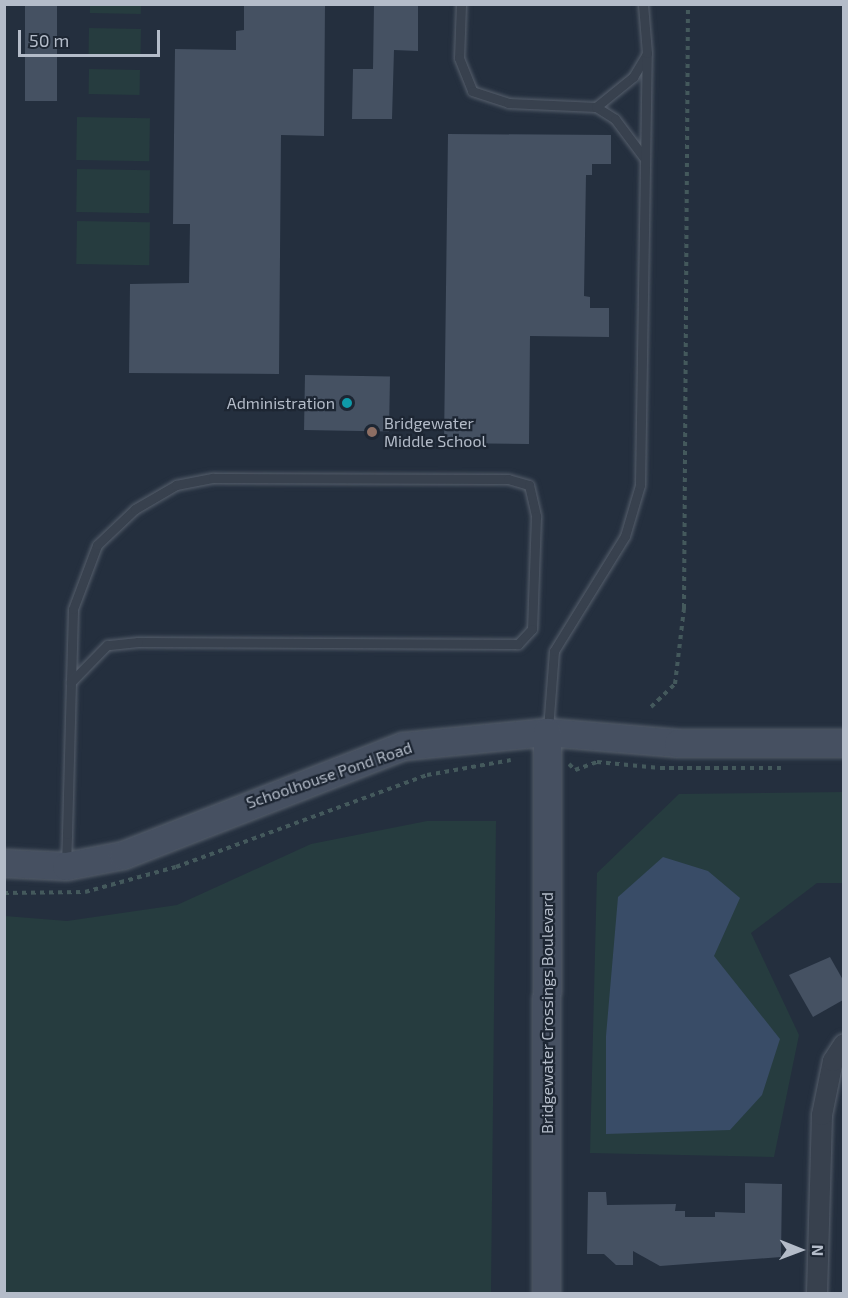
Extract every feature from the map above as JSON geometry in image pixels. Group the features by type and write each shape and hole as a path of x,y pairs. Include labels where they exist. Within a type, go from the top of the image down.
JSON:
{"street":[{"name":"Schoolhouse Pond Road","path":"4,863 66,866 123,855 403,746 843,743"},
{"name":"Bridgewater Crossings Boulevard","path":"546,1293 547,745"},
{"path":"817,1293 822,1115 833,1061 843,1044"}],"lane":[{"path":"461,4 459,58 472,91 508,104 596,107 615,119 645,159"},
{"path":"547,745 554,651 625,536 640,486 647,53 643,4"},
{"path":"596,107 633,77 647,53"},
{"path":"66,866 71,682 73,609 97,545 135,509 176,485 213,478 508,479 529,485 536,516 532,629 518,644 138,642 107,645 71,682"}],"path":[{"path":"651,706 675,684 684,608 688,4"},
{"path":"4,893 85,892 176,867 427,775 526,755 547,745 567,761 574,770 597,762 660,768 786,768"}],"green space":[{"path":"90,4 141,5 141,14 90,13"},
{"path":"89,28 141,29 141,55 89,54"},
{"path":"89,69 140,70 140,95 89,94"},
{"path":"77,117 150,118 149,161 76,160"},
{"path":"77,169 150,170 149,213 76,212"},
{"path":"77,221 150,222 149,265 76,264"},
{"path":"843,792 843,883 817,883 751,933 799,1035 774,1157 590,1153 597,873 679,794"},
{"path":"427,821 496,821 491,1293 5,1293 5,916 67,921 177,905 311,844"}],"water":[{"path":"663,857 708,871 740,898 714,956 780,1039 762,1095 730,1130 606,1134 606,1036 618,897"}],"building":[{"path":"25,4 57,4 57,101 25,101"},
{"path":"244,4 325,4 324,136 281,135 279,374 129,373 130,284 189,283 190,224 173,224 175,49 236,50 236,31 244,30"},
{"path":"374,4 418,4 418,51 394,50 392,119 352,119 353,69 373,69"},
{"path":"448,134 611,135 611,164 592,164 592,175 586,175 584,296 590,297 590,308 609,308 609,337 530,336 529,444 444,443"},
{"name":"Administration","path":"305,375 390,376 389,431 304,430"},
{"path":"830,957 843,980 843,1000 813,1017 789,975"},
{"path":"745,1183 782,1184 781,1257 660,1266 633,1251 633,1265 616,1265 604,1254 587,1254 588,1192 606,1192 607,1205 676,1204 675,1211 685,1211 685,1217 715,1217 715,1212 745,1213"}],"place":[{"name":"Administration","path":"347,403"},
{"name":"Bridgewater Middle School","path":"372,432"}]}
